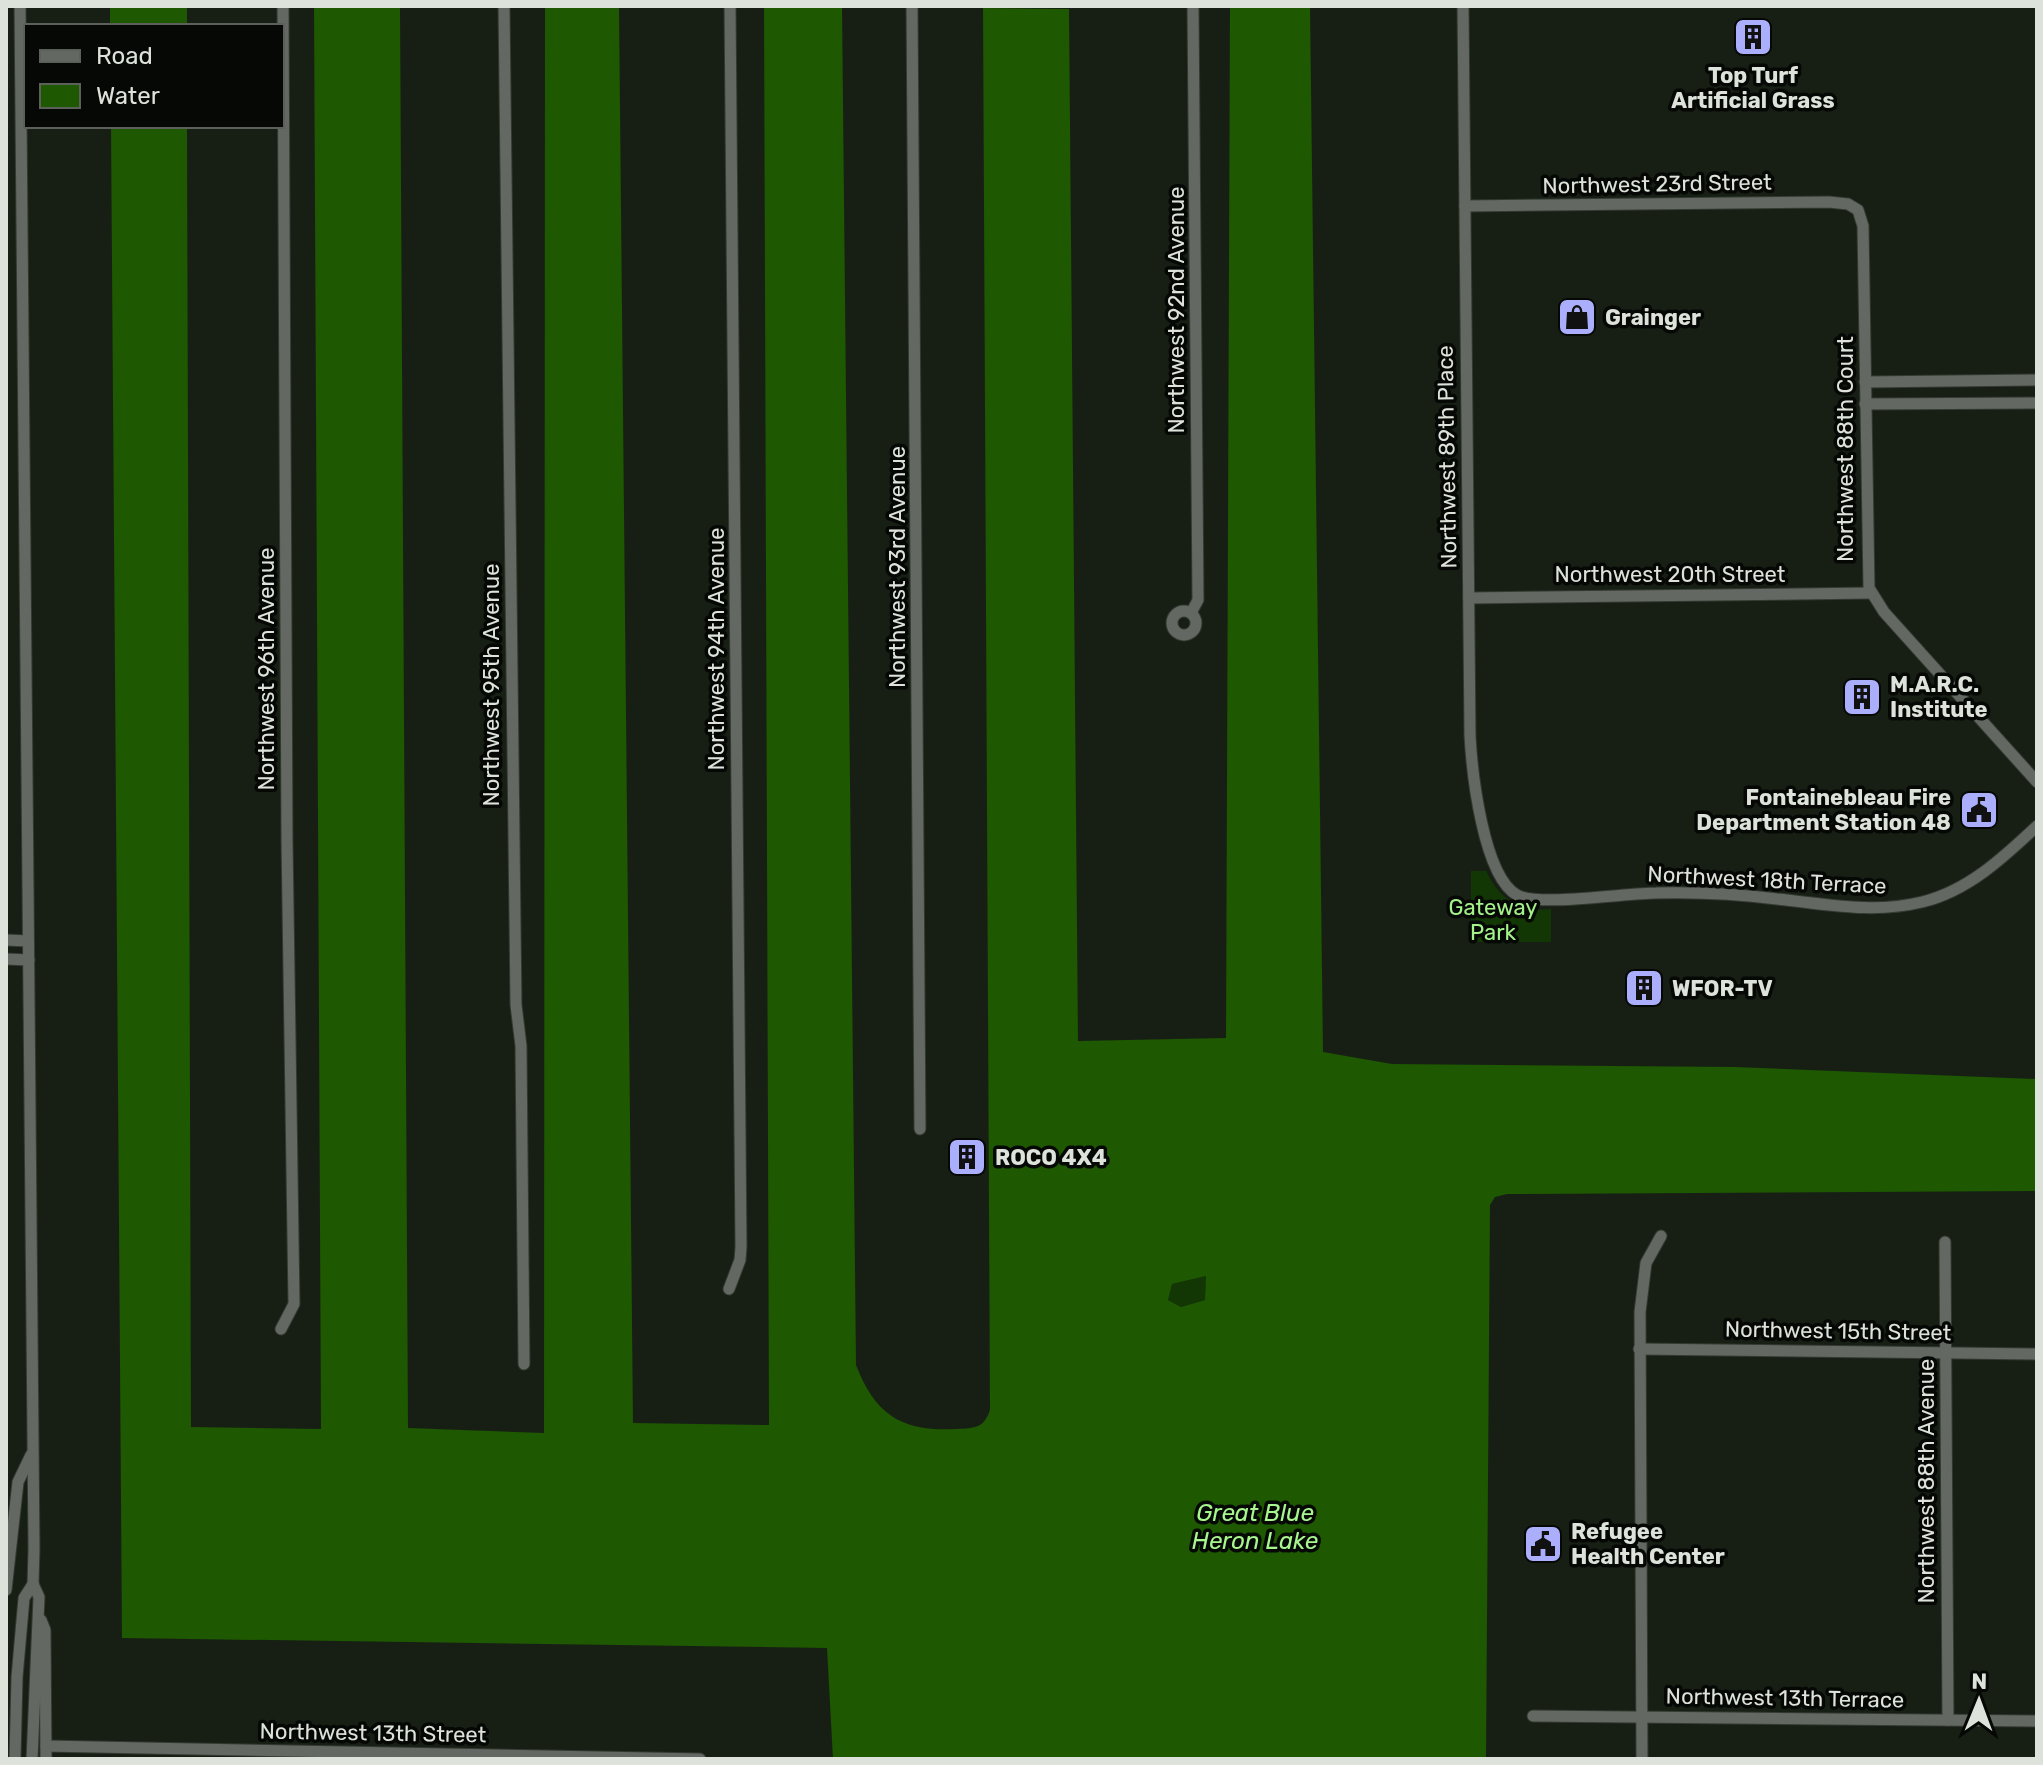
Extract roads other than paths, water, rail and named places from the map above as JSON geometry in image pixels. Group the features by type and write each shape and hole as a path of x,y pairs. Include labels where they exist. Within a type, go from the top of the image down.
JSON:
{"street":[{"path":"20,6 33,1584 39,1597 32,1759"},
{"name":"Northwest 95th Avenue","path":"504,6 510,738 516,1005 521,1046 524,1364"},
{"name":"Northwest 94th Avenue","path":"729,1289 740,1260 741,1247 730,6"},
{"name":"Northwest 93rd Avenue","path":"912,6 920,1129"},
{"name":"Northwest 92nd Avenue","path":"1191,613 1198,600 1193,6"},
{"name":"Northwest 89th Place","path":"1463,6 1470,736 1476,790 1495,864 1508,888 1518,896"},
{"name":"Northwest 96th Avenue","path":"281,1329 294,1304 287,840 284,128"},
{"name":"Northwest 23rd Street","path":"1465,206 1848,204"},
{"name":"Northwest 88th Court","path":"1848,204 1858,210 1863,220 1866,572 1871,593"},
{"path":"1865,382 2037,380"},
{"path":"1865,404 2037,403"},
{"path":"1871,593 2037,782"},
{"name":"Northwest 20th Street","path":"1469,598 1871,593"},
{"name":"Northwest 18th Terrace","path":"1518,896 1544,900 1703,893 1850,908 1903,906 1939,897 1977,877 2037,826"},
{"path":"6,940 28,941"},
{"path":"6,959 29,960"},
{"path":"1642,1759 1639,1349 1646,1263 1661,1236"},
{"name":"Northwest 88th Avenue","path":"1945,1242 1948,1720"},
{"name":"Northwest 15th Street","path":"1639,1349 2037,1354"},
{"path":"6,1590 18,1482 33,1451"},
{"path":"15,1759 16,1694 24,1598 33,1584"},
{"path":"38,1614 45,1630 46,1753"},
{"name":"Northwest 13th Terrace","path":"1533,1716 2037,1721"},
{"name":"Northwest 13th Street","path":"46,1753 700,1759"}],"water":[{"path":"110,6 187,6 187,24 110,24"},
{"name":"Great Blue Heron Lake","path":"314,6 400,6 408,1428 544,1433 545,6 619,6 633,1423 769,1425 764,6 842,6 856,1365 864,1383 883,1409 907,1424 938,1429 978,1426 990,1410 983,8 1069,9 1078,1041 1226,1038 1230,6 1310,6 1323,1052 1392,1064 1735,1067 2037,1079 2037,1191 1507,1194 1495,1197 1490,1205 1486,1759 833,1759 827,1648 122,1638 111,128 187,128 191,1427 321,1429","holes":["1206,1276 1205,1300 1181,1307 1168,1300 1172,1284"]}],"place":[{"name":"Top Turf Artificial Grass","path":"1753,37"},
{"name":"Grainger","path":"1577,317"},
{"name":"M.A.R.C. Institute","path":"1862,697"},
{"name":"Fontainebleau Fire Department Station 48","path":"1979,810"},
{"name":"WFOR-TV","path":"1644,988"},
{"name":"ROCO 4X4","path":"967,1157"},
{"name":"Refugee Health Center","path":"1543,1544"}],"park label":[{"name":"Gateway Park","path":"1493,920"}]}
